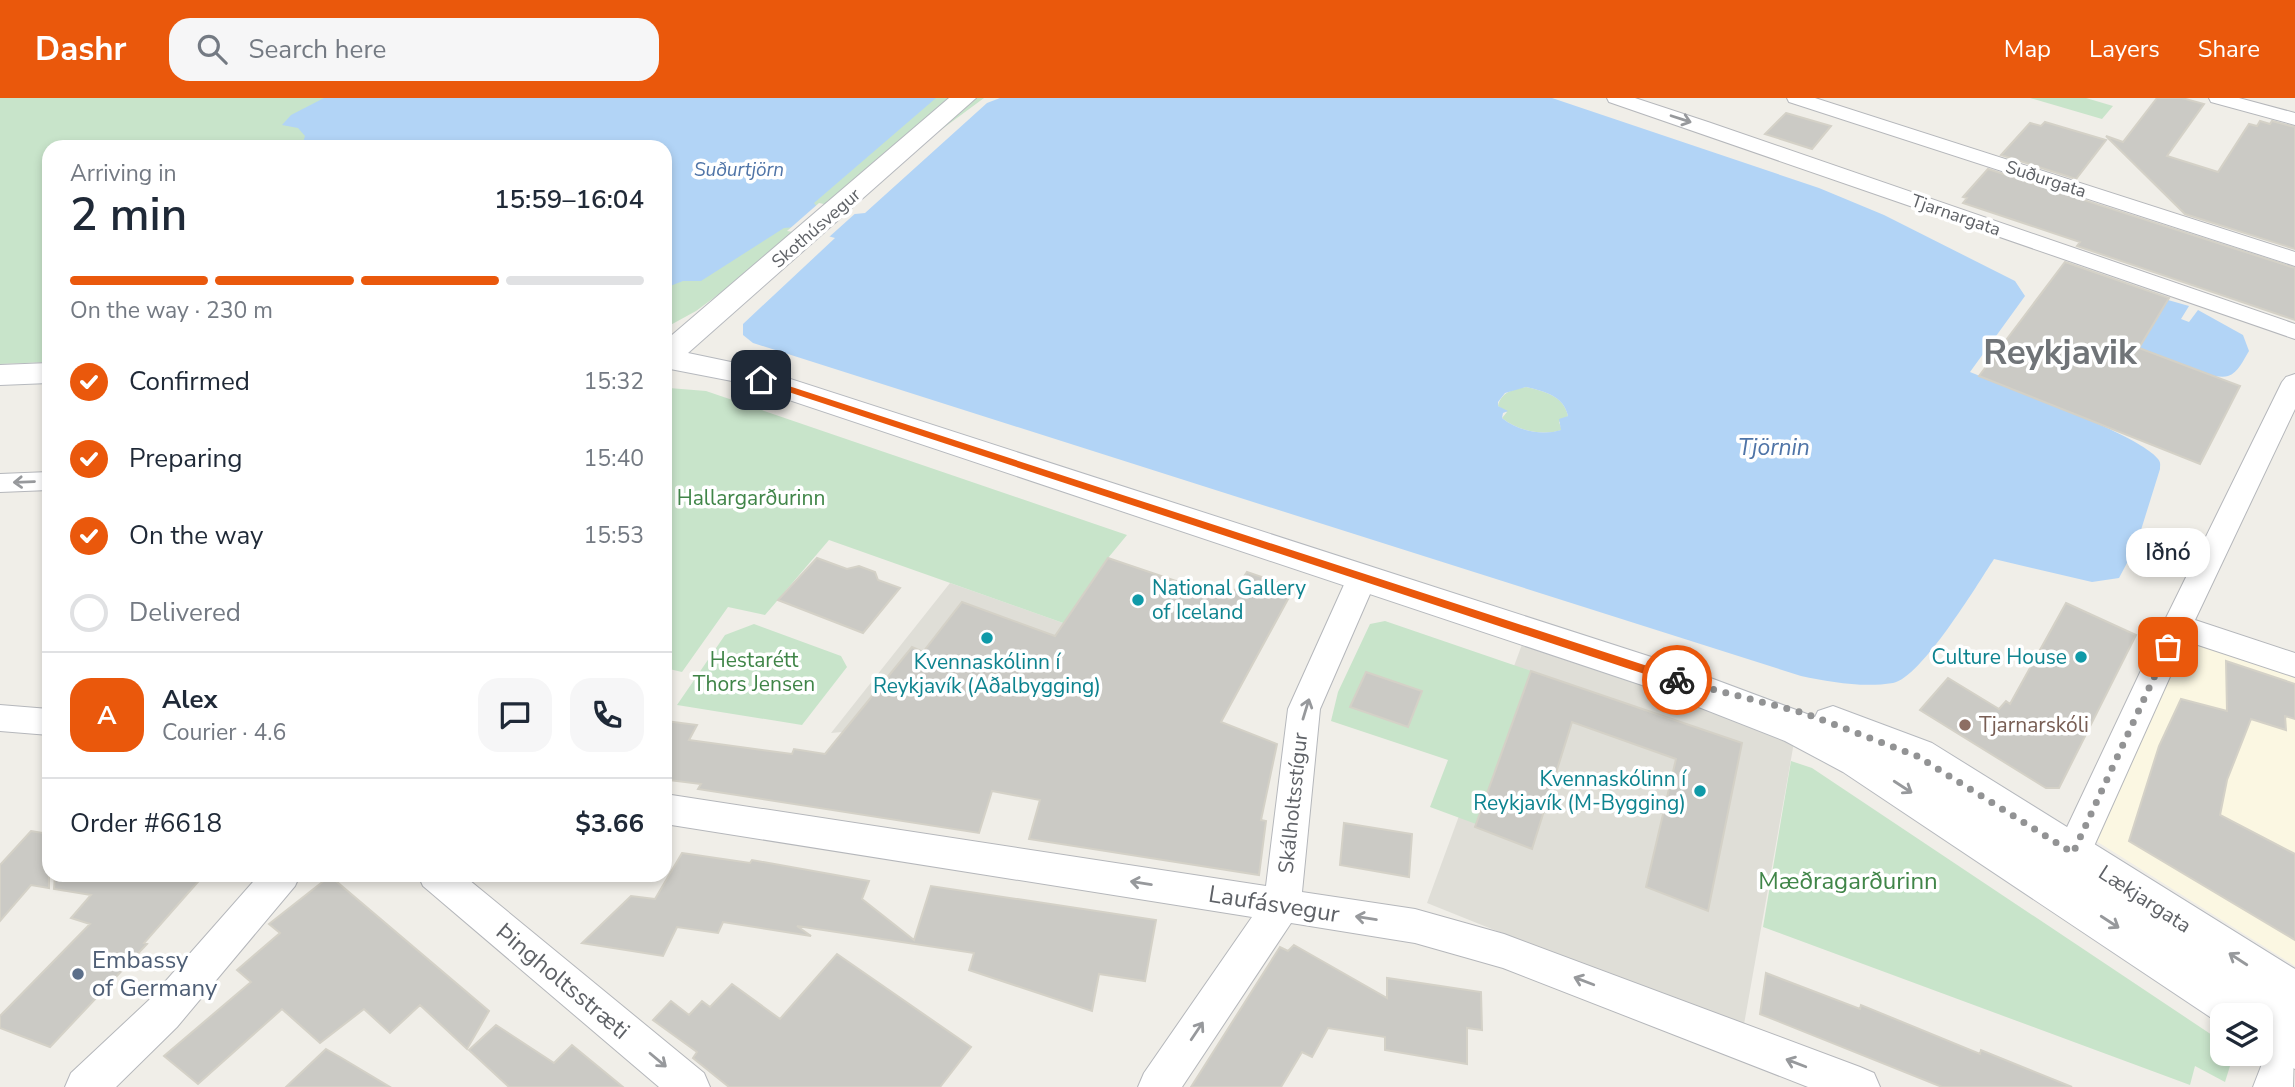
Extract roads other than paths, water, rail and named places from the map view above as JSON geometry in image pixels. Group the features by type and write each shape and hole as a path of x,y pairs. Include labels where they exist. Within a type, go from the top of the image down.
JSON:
{"main road":[{"name":"Skothúsvegur","path":"672,351 964,98"},
{"name":"Lækjargata","path":"672,359 739,373 1659,676 1917,756 2063,868 2281,1024"},
{"path":"0,375 42,373"},
{"path":"0,388 42,387"}],"street":[{"name":"Tjarnargata","path":"1616,98 1793,155 1912,200 2295,332"},
{"name":"Suðurgata","path":"1796,98 2295,259"},
{"path":"2218,98 2295,119"},
{"path":"2063,868 2295,382"},
{"path":"0,483 42,481"},
{"name":"Skálholtsstígur","path":"1158,1087 1282,905 1304,709 1362,578"},
{"path":"2177,626 2295,666"},
{"path":"0,718 42,721"},
{"name":"Laufásvegur","path":"672,810 1415,926 1472,941 1860,1087"},
{"path":"103,1082 276,882"},
{"name":"Þingholtsstræti","path":"444,882 690,1087"},
{"path":"2273,1087 2281,1024"}],"water":[{"name":"Tjörnin","path":"324,98 936,98 814,203 817,207 855,214 865,213 987,103 1000,98 1552,98 1819,188 1884,215 2015,281 2025,296 1970,372 2126,437 2158,459 2160,469 2136,546 2119,578 2092,582 1994,559 1948,629 1905,677 1893,683 1870,685 1801,676 753,343 743,335 743,324 835,238 796,227 784,228 701,281 683,281 672,285 672,140 304,140 305,136 298,128 282,125 291,115","holes":["1526,387 1558,399 1566,409 1568,416 1559,419 1561,430 1530,431 1502,418 1503,413 1508,411 1498,406 1498,402 1505,393"]},
{"path":"2161,298 2189,306 2181,319 2189,322 2198,310 2243,335 2249,351 2235,372 2220,377 2209,375 2139,348 2162,311 2139,302"}],"place":[{"name":"National Gallery of Iceland","path":"1138,600"},
{"name":"Kvennaskólinn í Reykjavík (Aðalbygging)","path":"987,638"},
{"name":"Iðnó","path":"2168,647"},
{"name":"Culture House","path":"2081,657"},
{"name":"Tjarnarskóli","path":"1965,725"},
{"name":"Kvennaskólinn í Reykjavík (M-Bygging)","path":"1700,791"},
{"name":"Embassy of Germany","path":"78,974"}],"district":[{"name":"Reykjavik","path":"2060,352"}],"water label":[{"name":"Suðurtjörn","path":"739,170"}],"park label":[{"name":"Hallargarðurinn","path":"751,498"},
{"name":"Hestarétt Thors Jensen","path":"754,672"},
{"name":"Mæðragarðurinn","path":"1848,881"}]}
